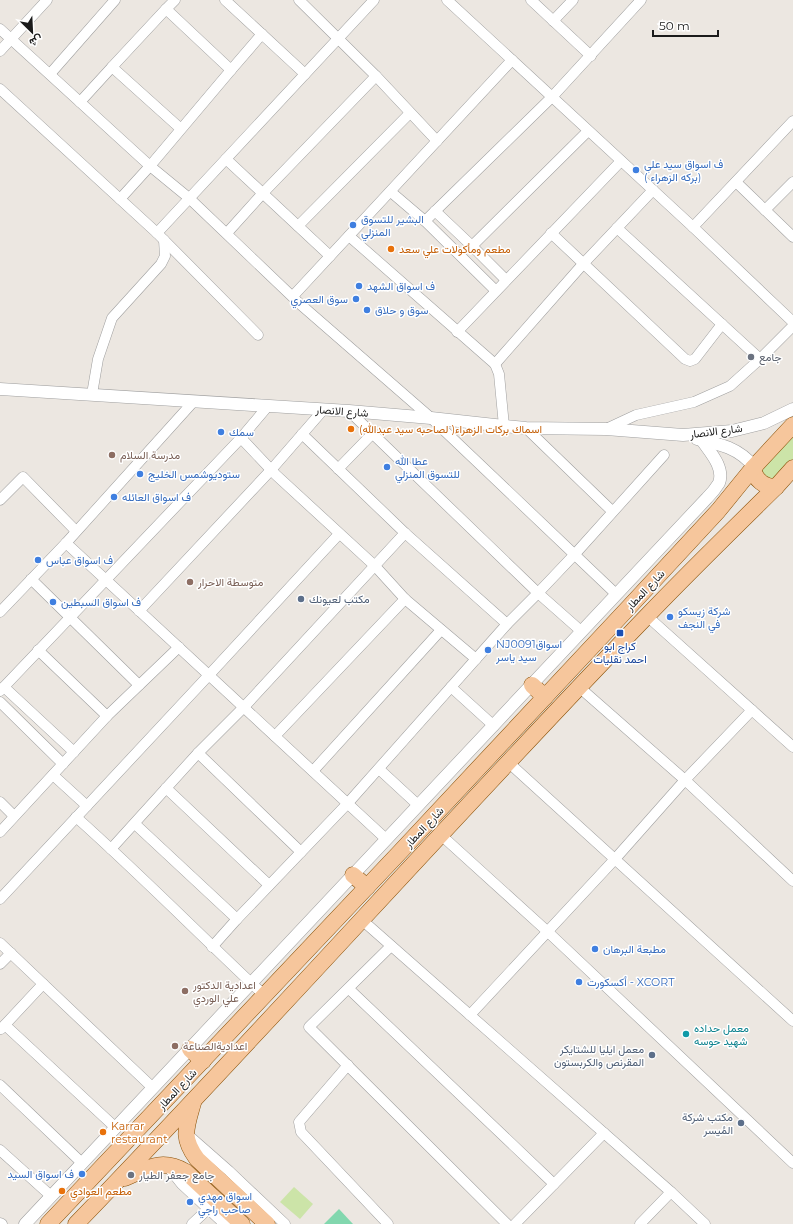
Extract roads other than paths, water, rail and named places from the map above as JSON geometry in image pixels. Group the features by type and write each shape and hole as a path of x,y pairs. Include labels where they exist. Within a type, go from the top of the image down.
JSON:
{"main road":[{"name":"شارع المطار","path":"48,1224 265,996 545,697 718,511 753,468 793,425"},
{"path":"753,468 755,476 760,482 768,486 776,487"},
{"name":"شارع المطار","path":"76,1224 194,1100 508,762 647,616 776,487 793,468"},
{"path":"532,684 545,697"},
{"path":"352,875 367,887"},
{"path":"332,924 333,930 337,935 346,937"},
{"path":"303,954 307,953 314,956 318,966"},
{"path":"190,1049 203,1061"},
{"path":"194,1100 186,1134 187,1142 191,1150 197,1159 248,1206 275,1222"},
{"path":"118,1181 150,1167 167,1164 178,1167 186,1172 215,1206 235,1223 240,1210 248,1206"},
{"path":"215,1206 229,1201 232,1191"}],"street":[{"path":"0,51 46,0"},
{"path":"50,74 116,0"},
{"path":"80,102 175,0"},
{"path":"225,0 305,74"},
{"path":"92,394 98,359 112,318 160,264 165,256 161,236 189,198 374,0"},
{"path":"531,0 591,56"},
{"path":"553,20 573,0"},
{"path":"425,221 552,97 641,0"},
{"path":"450,1 793,322"},
{"path":"304,2 437,141"},
{"path":"166,9 231,70"},
{"path":"0,29 150,166 189,198 293,296 431,418 616,594"},
{"path":"120,199 150,166 262,34"},
{"path":"293,296 512,60"},
{"path":"112,67 181,129"},
{"path":"226,234 263,193 376,76"},
{"path":"0,89 161,236 258,335"},
{"path":"298,226 410,113"},
{"path":"693,227 793,121"},
{"path":"472,246 588,131"},
{"path":"226,159 330,256"},
{"path":"457,332 495,290 620,161"},
{"path":"736,182 793,237"},
{"path":"765,210 793,182"},
{"path":"495,364 583,264 653,190"},
{"path":"391,192 425,221 495,290"},
{"path":"435,211 506,280"},
{"path":"617,228 760,359"},
{"path":"551,233 685,359 690,361 695,359 722,324"},
{"path":"349,236 495,364 499,374 504,426"},
{"path":"606,429 636,414 694,402 730,386 793,326"},
{"name":"شارع الانصار","path":"0,389 324,409 526,428 606,429 683,435 733,449 748,459 753,468"},
{"path":"0,612 66,543 194,401"},
{"path":"74,752 2,689 241,438 268,406"},
{"path":"140,611 271,470 324,409"},
{"name":"شارع الانصار","path":"683,435 732,431 764,423 793,409"},
{"path":"349,411 538,592 581,631"},
{"path":"526,428 612,511"},
{"path":"338,469 373,433"},
{"path":"302,434 405,533 507,624"},
{"path":"241,438 271,470 375,566 405,599 476,658"},
{"path":"25,1224 352,875 494,726 581,631 697,510 718,483 720,475 718,465 701,439"},
{"path":"212,947 348,803 476,658 575,554 612,511 664,455"},
{"path":"0,500 23,477 76,531"},
{"path":"111,849 166,788 244,707 405,533"},
{"path":"0,899 339,534"},
{"path":"66,543 386,839"},
{"path":"32,579 139,685"},
{"path":"275,736 405,599"},
{"path":"647,616 793,747"},
{"path":"313,771 441,630"},
{"path":"0,832 107,716 179,647"},
{"path":"38,650 107,716"},
{"path":"451,687 494,726"},
{"path":"579,688 685,780 793,881"},
{"path":"0,702 63,764"},
{"path":"470,1015 615,859 685,780 752,710"},
{"path":"198,754 301,852"},
{"path":"508,762 793,1021"},
{"path":"379,769 418,805"},
{"path":"53,775 87,806"},
{"path":"166,788 269,885"},
{"path":"0,802 14,816"},
{"path":"76,818 111,849 265,996"},
{"path":"134,824 237,919"},
{"path":"441,835 548,932 793,1164"},
{"path":"362,920 671,1192 705,1224"},
{"path":"0,943 153,1088"},
{"path":"391,946 309,1027 507,1224"},
{"path":"0,964 11,953"},
{"path":"43,984 2,1027 116,1128"},
{"path":"349,989 554,1184"},
{"path":"348,1065 299,1122 300,1132 388,1224"},
{"path":"0,1085 82,1163"},
{"path":"515,1224 604,1133"},
{"path":"186,1134 229,1171 275,1222"},
{"path":"0,1150 51,1196"},
{"path":"640,1224 671,1192"},
{"path":"192,1224 215,1206"}],"place":[{"name":"ف اسواق سيد علي ( بركه الزهراء)","path":"636,170"},
{"name":"البشير للتسوق المنزلي","path":"353,225"},
{"name":"مطعم ومأكولات علي سعد","path":"391,249"},
{"name":"ف اسواق الشهد","path":"359,286"},
{"name":"سوق العصري","path":"356,299"},
{"name":"سوق و حلاق","path":"367,310"},
{"name":"جامع","path":"751,357"},
{"name":"اسماك بركات الزهراء( لصاحبه سيد عبدالله)","path":"351,429"},
{"name":"سمك","path":"221,432"},
{"name":"مدرسة السلام","path":"112,455"},
{"name":"عطا الله للتسوق المنزلي","path":"387,467"},
{"name":"ستوديوشمس الخليج","path":"140,474"},
{"name":"ف اسواق العائله","path":"114,497"},
{"name":"ف اسواق عباس","path":"38,560"},
{"name":"متوسطة الاحرار","path":"190,582"},
{"name":"مكتب لعيونك","path":"301,599"},
{"name":"ف اسواق السبطين","path":"53,602"},
{"name":"شركة زيسكو في النجف","path":"670,617"},
{"name":"كراج ابو احمد نقليات","path":"620,633"},
{"name":"NJ0091اسواق سيد ياسر","path":"488,650"},
{"name":"مطبعة البرهان","path":"595,949"},
{"name":"أكسكورت - XCORT","path":"579,982"},
{"name":"اعدادية الدكتور علي الوردي","path":"185,991"},
{"name":"معمل حداده شهيد حوسه","path":"686,1034"},
{"name":"اعداديةالصناعة","path":"175,1046"},
{"name":"معمل ايليا للشتايكر المقرنص والكربستون","path":"652,1055"},
{"name":"مكتب شركة المُيسر","path":"741,1123"},
{"name":"Karrar restaurant","path":"103,1132"},
{"name":"ف اسواق السيد","path":"82,1174"},
{"name":"جامع جعفر الطيار","path":"131,1175"},
{"name":"مطعم العوادي","path":"62,1191"},
{"name":"اسواق مهدي صاحب راجي","path":"190,1202"}]}
